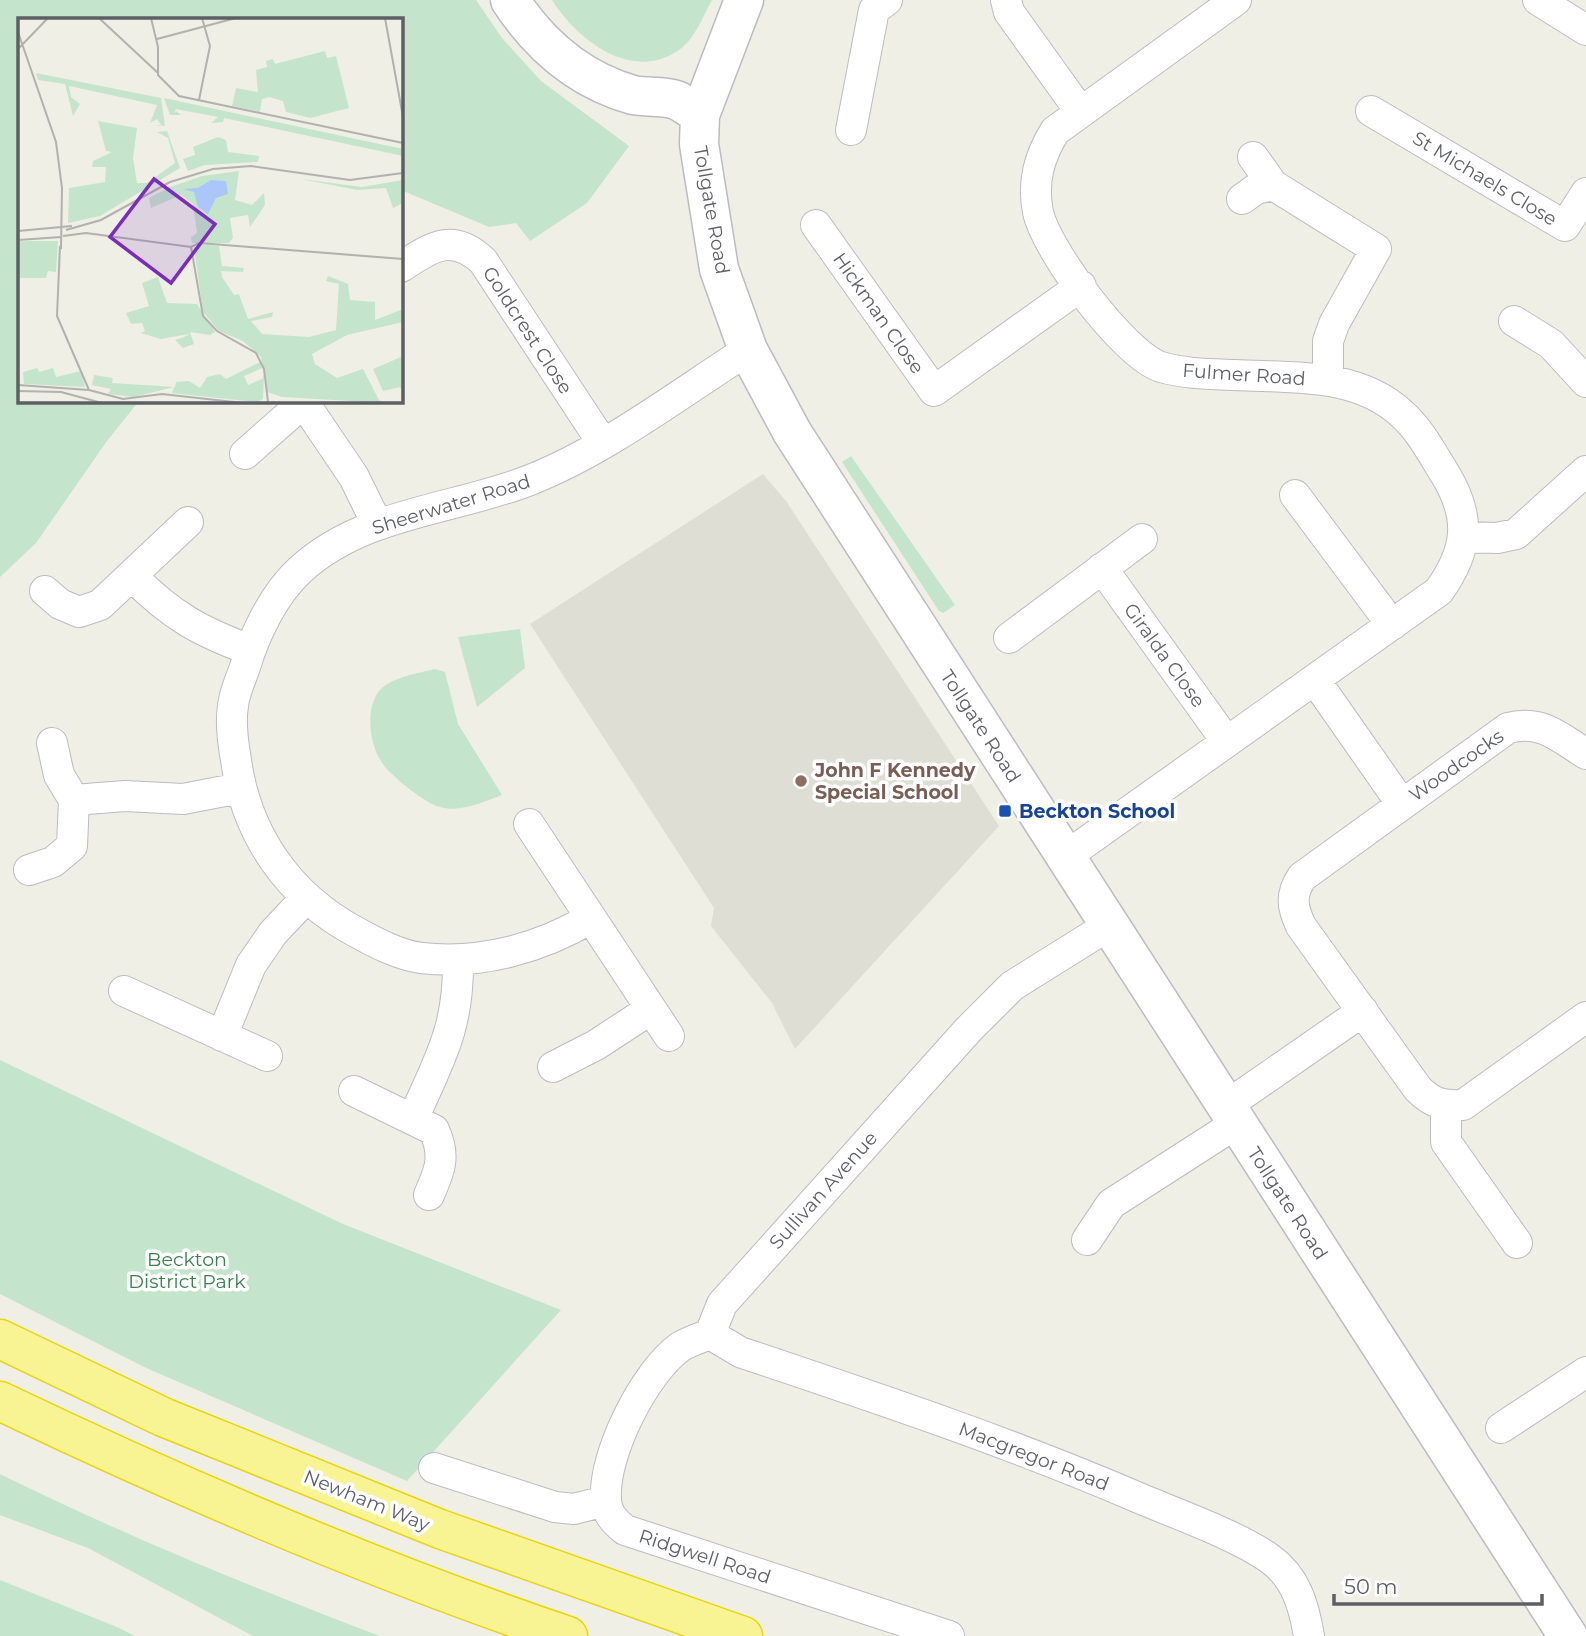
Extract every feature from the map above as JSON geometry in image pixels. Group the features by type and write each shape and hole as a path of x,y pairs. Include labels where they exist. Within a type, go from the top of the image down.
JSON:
{"highway":[{"name":"Newham Way","path":"0,1339 163,1417 440,1529 743,1636"},
{"path":"0,1401 150,1473 352,1559 568,1636"}],"street":[{"path":"510,0 536,35 583,74 600,84 636,96 676,100 700,115 744,0"},
{"path":"851,130 874,10 887,0"},
{"name":"Fulmer Road","path":"1065,857 1439,591 1457,565 1464,537 1459,496 1423,439 1402,414 1377,395 1328,379 1189,373 1158,366 1136,354 1118,337 1048,240 1038,212 1035,183 1041,154 1055,131 1236,0"},
{"path":"1538,0 1586,30"},
{"path":"1011,4 1080,111"},
{"name":"St Michaels Close","path":"1371,111 1565,226 1586,193"},
{"name":"Tollgate Road","path":"700,115 704,184 719,269 748,350 792,432 1568,1636"},
{"path":"1253,157 1273,185 1376,248 1334,324 1328,341 1328,379"},
{"path":"1242,199 1256,189 1273,185"},
{"name":"Hickman Close","path":"816,225 934,391 1081,286"},
{"name":"Goldcrest Close","path":"402,266 435,247 452,243 470,248 483,261 602,442"},
{"path":"1514,321 1551,344 1586,382"},
{"name":"Sheerwater Road","path":"591,918 562,935 521,950 458,960 419,958 378,944 338,922 305,899 260,840 240,788 233,707 250,650 273,604 300,570 332,547 377,524 478,498 566,464 748,350"},
{"path":"245,454 305,402 354,477 377,524"},
{"path":"1464,537 1497,538 1516,534 1586,471"},
{"path":"1295,495 1392,625"},
{"path":"45,591 60,604 79,612 100,605 133,577 188,522"},
{"path":"1009,638 1142,539"},
{"name":"Giralda Close","path":"1102,568 1227,742"},
{"path":"133,577 159,603 187,624 250,650"},
{"name":"Woodcocks","path":"1315,680 1401,803"},
{"name":"Woodcocks","path":"1446,1106 1431,1102 1418,1089 1301,926 1292,908 1294,889 1302,877 1508,728 1525,724 1548,730 1586,754"},
{"path":"29,870 53,862 72,846 75,800 59,775 52,743"},
{"path":"75,800 125,796 183,799 240,788"},
{"path":"529,824 669,1036"},
{"path":"222,1035 257,956 273,933 305,899"},
{"name":"Sullivan Avenue","path":"710,1334 722,1304 731,1293 969,1029 1012,986 1108,926"},
{"path":"413,1119 452,1029 458,998 458,960"},
{"path":"124,991 267,1056"},
{"path":"553,1067 596,1045 651,1009"},
{"path":"1087,1240 1111,1205 1363,1011"},
{"path":"1517,1243 1446,1142 1446,1106 1463,1105 1586,1017"},
{"path":"354,1091 434,1129 442,1147 442,1165 429,1195"},
{"path":"434,1468 555,1507 574,1509 606,1501 607,1480 627,1417 643,1387 680,1347 710,1334"},
{"name":"Macgregor Road","path":"710,1334 740,1352 1033,1452 1201,1525 1270,1559 1290,1579 1304,1604 1309,1636"},
{"path":"1501,1428 1586,1372"},
{"name":"Ridgwell Road","path":"606,1501 612,1519 625,1530 949,1636"}],"shaded area":[{"name":"John F Kennedy Special School","path":"763,474 786,501 999,826 795,1049 772,1003 711,926 714,908 530,624"}],"green space":[{"path":"0,0 476,0 502,38 541,81 629,146 587,203 530,241 516,223 489,227 402,190 402,18 18,18 18,402 138,402 107,441 36,543 0,577"},
{"path":"552,0 712,0 685,45 661,59 643,62 625,59 591,42 563,15"},
{"path":"851,456 955,605 943,613 939,611 842,462"},
{"path":"520,629 525,668 477,707 458,637"},
{"path":"435,669 445,672 458,724 502,795 463,808 434,805 399,780 385,767 377,753 370,725 375,697 385,686 398,679"},
{"name":"Beckton District Park","path":"0,1060 343,1224 561,1310 407,1481 144,1367 0,1294"},
{"path":"0,1474 188,1560 380,1636 253,1636 88,1548 0,1515"},
{"path":"0,1580 117,1627 135,1636 0,1636"}],"place":[{"name":"John F Kennedy Special School","path":"801,781"},
{"name":"Beckton School","path":"1005,811"}]}
